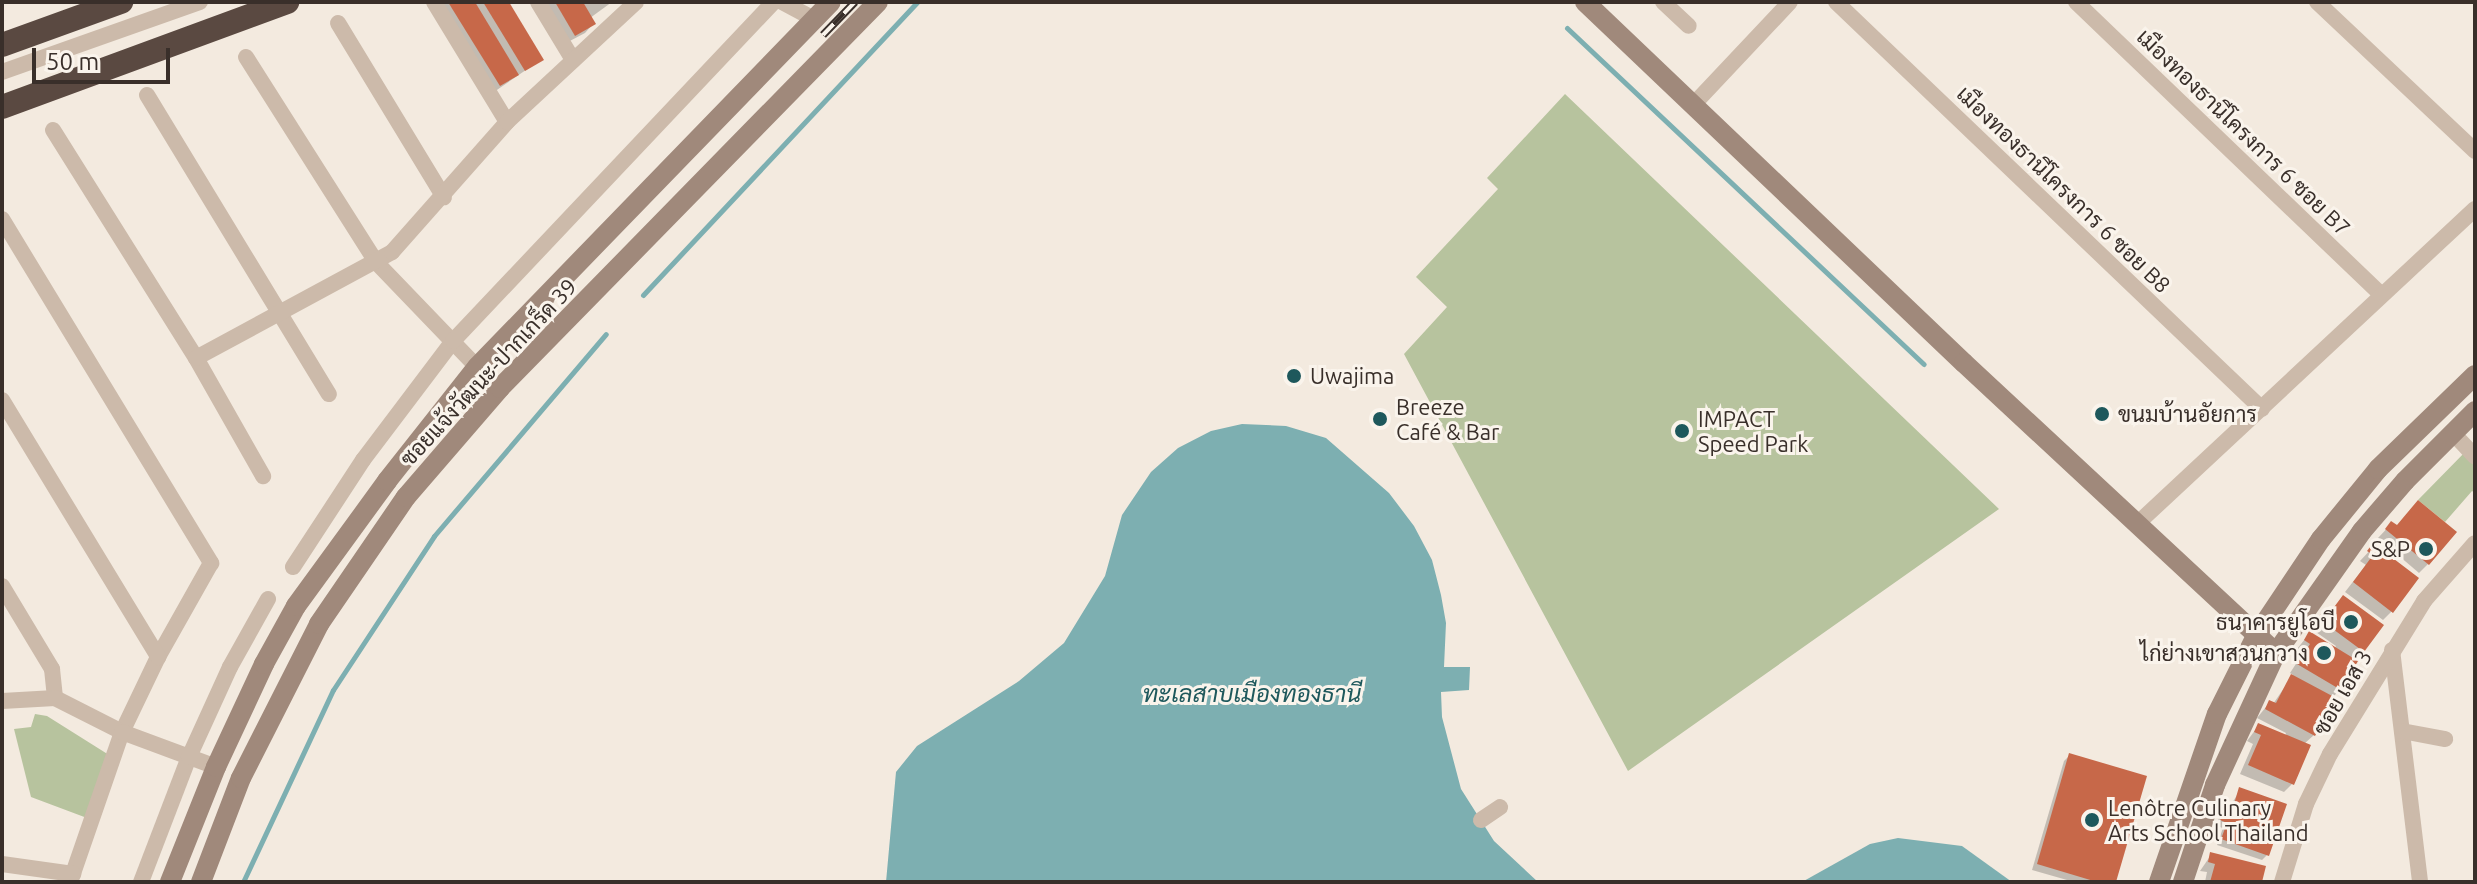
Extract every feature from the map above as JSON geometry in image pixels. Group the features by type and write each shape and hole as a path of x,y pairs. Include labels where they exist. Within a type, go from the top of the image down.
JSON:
{"highway":[{"path":"2,45 121,2"},
{"path":"2,107 287,2"}],"main road":[{"name":"ซอยแจ้งวัฒนะ-ปากเกร็ด 39","path":"170,882 216,767 264,664 296,606 387,481 477,367 831,2"},
{"name":"ซอยแจ้งวัฒนะ-ปากเกร็ด 39","path":"201,882 241,778 319,624 406,497 500,388 878,2"},
{"path":"1585,2 2276,653"},
{"path":"2159,882 2217,714 2256,636 2321,539 2378,469 2475,375"},
{"path":"2183,882 2215,785 2276,653 2362,531 2475,411"}],"street":[{"path":"2,72 200,2"},
{"path":"434,2 507,122"},
{"path":"538,2 573,60"},
{"path":"196,358 277,311 392,252 444,197 507,122 636,2"},
{"path":"293,567 363,460 453,341 774,2"},
{"path":"782,2 814,19"},
{"path":"1663,2 1689,26"},
{"path":"1693,105 1790,2"},
{"name":"เมืองทองธานีโครงการ 6 ซอย B8","path":"1836,2 2262,409"},
{"name":"เมืองทองธานีโครงการ 6 ซอย B7","path":"2076,2 2381,294"},
{"path":"2317,2 2475,151"},
{"path":"338,23 444,197"},
{"path":"246,57 376,262 477,367"},
{"path":"147,95 329,394"},
{"path":"53,130 196,358 263,476"},
{"path":"2137,524 2475,209"},
{"path":"2,219 211,563 158,657 122,732 71,878 2,864"},
{"path":"2,400 158,657"},
{"path":"2452,432 2475,457"},
{"name":"ซอย เอส 3","path":"2282,882 2306,804 2330,754 2424,601 2475,543"},
{"path":"2,586 52,669 55,698"},
{"path":"141,882 189,757 230,667 268,599"},
{"path":"2392,650 2420,882"},
{"path":"2,701 55,698 122,732 216,767"},
{"path":"2402,731 2445,739"},
{"path":"1481,820 1500,807"}],"green space":[{"name":"IMPACT Speed Park","path":"1565,94 1999,509 1628,771 1404,354 1447,307 1416,277 1498,189 1487,178"},
{"path":"2468,449 2475,457 2475,493 2472,491 2445,522 2418,500"},
{"path":"35,714 47,716 109,755 87,818 31,797 14,729 31,727"}],"water":[{"name":"ทะเลสาบเมืองทองธานี","path":"1242,424 1286,426 1326,438 1389,493 1414,526 1432,560 1441,595 1446,623 1444,667 1470,667 1469,690 1441,692 1442,717 1461,789 1494,841 1538,882 886,882 896,772 917,746 1019,681 1064,643 1105,576 1122,515 1151,472 1178,448 1211,431"},
{"path":"1898,838 1962,846 2012,882 1802,882 1870,844"}],"building":[{"path":"448,2 475,2 519,75 500,86"},
{"path":"483,2 509,2 544,60 525,71"},
{"path":"555,2 583,2 596,24 575,36"},
{"name":"S&P","path":"2418,500 2457,532 2429,565 2385,529 2391,521 2397,525"},
{"path":"2373,543 2419,578 2393,613 2353,582 2373,555 2367,551"},
{"name":"ธนาคารยูโอบี","path":"2343,595 2384,625 2364,652 2318,618 2324,610 2329,614"},
{"name":"ไก่ย่างเขาสวนกวาง","path":"2309,631 2358,661 2341,690 2297,664 2310,644 2304,640"},
{"path":"2291,674 2336,698 2315,736 2265,709 2269,700 2276,703"},
{"path":"2258,723 2311,745 2294,785 2248,765 2261,735 2254,732"},
{"name":"Lenôtre Culinary Arts School Thailand","path":"2069,753 2147,776 2116,882 2097,882 2037,864"},
{"path":"2239,787 2287,804 2269,856 2221,839 2227,823 2220,820 2227,802 2234,804"},
{"path":"2210,852 2266,866 2262,882 2210,882 2215,864 2208,862"}],"waterway":[{"path":"643,295 917,2"},
{"path":"1567,28 1923,364"},
{"path":"243,882 333,690 434,536 606,334"}],"railway":[{"path":"823,35 855,2"}],"place":[{"name":"Uwajima","path":"1294,376"},
{"name":"ขนมบ้านอัยการ","path":"2102,414"},
{"name":"Breeze Café & Bar","path":"1380,419"},
{"name":"IMPACT Speed Park","path":"1682,431"},
{"name":"S&P","path":"2426,549"},
{"name":"ธนาคารยูโอบี","path":"2351,622"},
{"name":"ไก่ย่างเขาสวนกวาง","path":"2324,653"},
{"name":"Lenôtre Culinary Arts School Thailand","path":"2092,820"}]}
